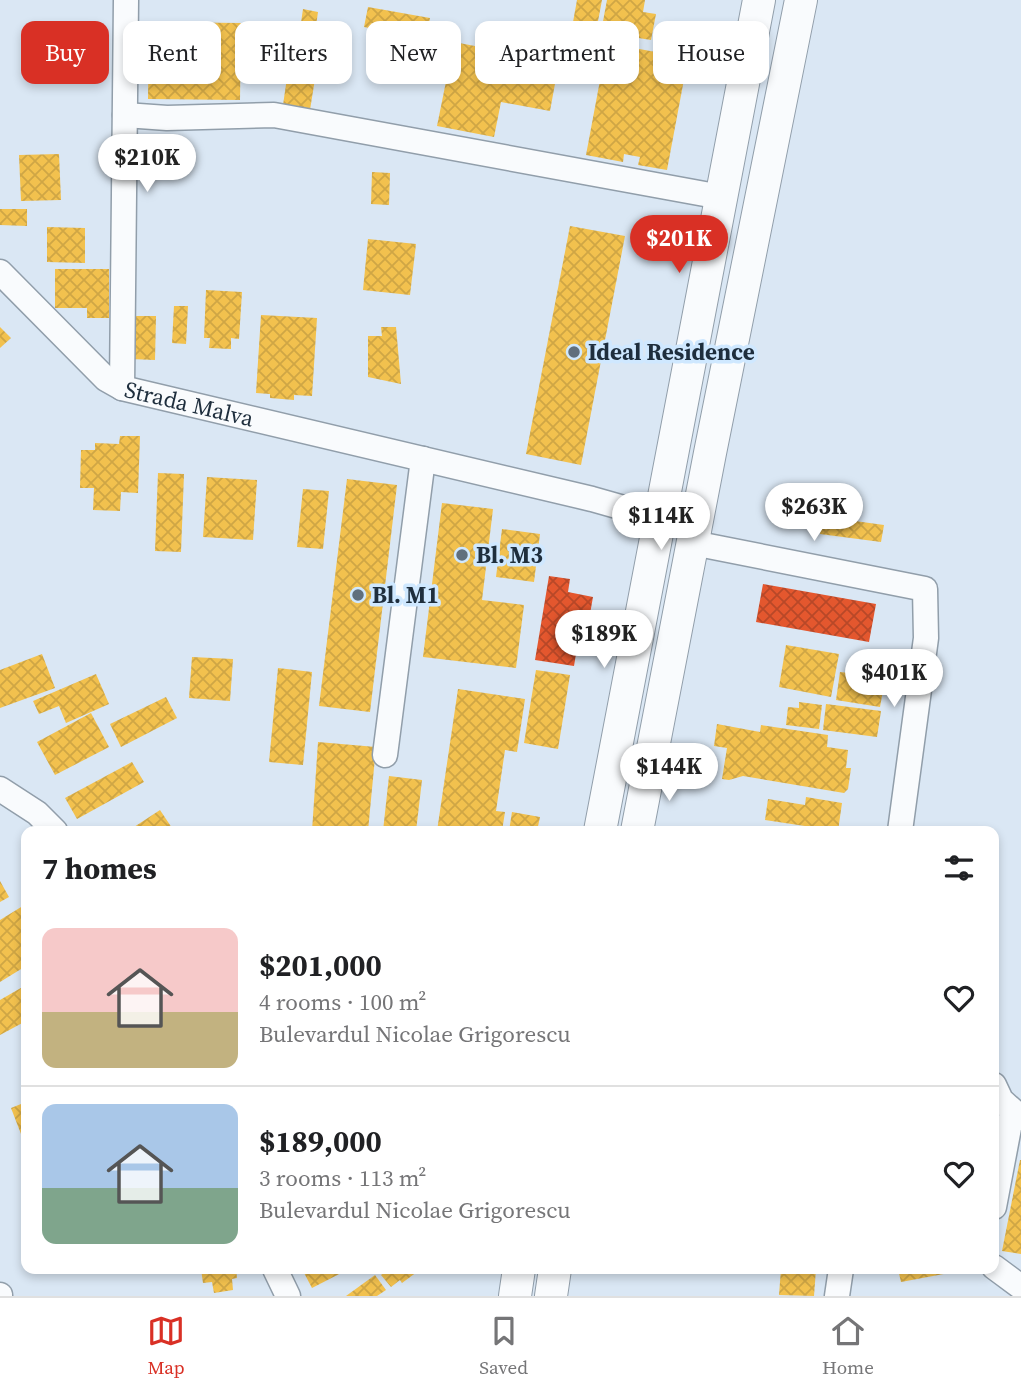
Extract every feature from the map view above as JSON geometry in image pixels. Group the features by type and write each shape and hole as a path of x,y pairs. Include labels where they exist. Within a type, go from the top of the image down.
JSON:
{"main road":[{"path":"601,826 759,0"},
{"path":"638,826 802,0"},
{"path":"659,518 694,543"},
{"path":"515,1296 518,1274"},
{"path":"551,1296 554,1274"}],"street":[{"path":"122,388 126,0"},
{"path":"125,115 167,118 274,115 721,197"},
{"name":"Strada Malva","path":"0,272 106,379 122,388 592,499 659,518"},
{"path":"385,755 423,459"},
{"path":"694,543 925,589 926,638 901,826"},
{"path":"0,789 37,813 50,826"},
{"path":"999,1096 1016,1115 999,1186"},
{"path":"999,1271 1021,1287"},
{"path":"277,1274 288,1296"},
{"path":"837,1296 840,1274"}],"building: Homes":[{"path":"577,0 602,0 598,21 573,21"},
{"path":"607,0 645,0 643,12 656,14 651,40 639,38 639,21 603,21"},
{"path":"368,7 430,18 429,21 366,21 364,27"},
{"path":"303,9 318,12 317,21 301,21"},
{"path":"221,23 235,23 235,84 240,84 240,100 148,99 148,84 221,84"},
{"path":"461,43 475,46 475,84 555,84 550,111 501,102 494,137 437,126 446,84 461,84"},
{"path":"639,49 653,52 653,84 683,84 667,170 638,165 640,157 624,154 623,162 586,155 599,84 639,84"},
{"path":"286,84 314,84 310,110 283,105"},
{"path":"59,154 61,200 21,201 19,155"},
{"path":"372,172 390,173 389,205 371,204"},
{"path":"0,209 27,209 27,226 0,225"},
{"name":"Ideal Residence","path":"570,226 625,236 581,465 526,454"},
{"path":"47,227 85,228 85,263 47,262"},
{"path":"368,239 416,244 410,295 363,290"},
{"path":"55,269 109,269 109,318 87,318 87,308 55,308"},
{"path":"206,290 242,292 239,339 231,338 231,349 209,348 210,338 204,338"},
{"path":"174,306 188,306 186,344 172,343"},
{"path":"261,315 317,318 312,396 294,395 294,400 270,398 270,394 256,393"},
{"path":"131,316 156,316 155,360 130,359"},
{"path":"0,327 11,338 0,348"},
{"path":"381,327 396,327 401,384 368,377 368,336 382,336"},
{"path":"120,436 140,436 138,493 121,492 120,511 93,510 94,488 80,488 81,450 95,450 95,443 119,444"},
{"path":"158,473 184,474 181,552 155,551"},
{"path":"207,477 257,480 253,540 203,537"},
{"name":"Bl. M1","path":"347,479 397,485 370,712 319,706"},
{"path":"303,489 329,491 323,549 297,547"},
{"path":"825,500 843,503 842,510 856,513 855,521 884,525 881,542 820,534"},
{"name":"Bl. M3","path":"442,503 493,509 482,600 524,605 516,668 423,657"},
{"path":"502,529 540,534 534,582 496,577"},
{"path":"786,645 839,654 831,697 779,687"},
{"path":"42,654 55,688 0,708 0,670"},
{"path":"192,657 233,659 230,701 189,698"},
{"path":"278,668 312,672 303,765 269,762"},
{"path":"536,670 570,675 558,749 524,743"},
{"path":"840,672 858,674 857,681 884,685 880,707 836,700"},
{"path":"96,674 109,704 66,723 59,706 39,714 33,701"},
{"path":"458,689 525,699 517,752 505,750 496,811 505,812 503,826 438,826"},
{"path":"166,697 177,718 121,747 110,724"},
{"path":"799,702 822,705 819,729 786,725 788,707 799,708"},
{"path":"826,704 881,711 877,737 823,730"},
{"path":"91,713 109,747 55,775 37,742"},
{"path":"717,724 760,732 761,725 828,735 827,747 848,750 846,768 851,768 848,789 844,793 743,776 722,779 727,748 714,746"},
{"path":"318,742 376,747 368,826 312,826"},
{"path":"132,762 144,782 77,819 65,798"},
{"path":"389,776 422,780 417,826 384,826"},
{"path":"806,797 842,803 839,826 805,826 765,820 768,799 805,805"},
{"path":"160,810 171,826 136,826"},
{"path":"512,812 540,817 538,826 510,826"},
{"path":"0,881 9,897 0,902"},
{"path":"21,907 21,969 0,982 0,920"},
{"path":"21,988 21,1024 0,1035 0,1000"},
{"path":"21,1104 21,1134 11,1108"},
{"path":"1021,1160 1021,1254 1002,1251"},
{"path":"202,1274 237,1274 237,1278 232,1279 233,1290 214,1293 212,1282 203,1283"},
{"path":"305,1274 339,1274 312,1288"},
{"path":"382,1274 414,1274 391,1287"},
{"path":"781,1274 816,1274 814,1296 779,1295"},
{"path":"899,1274 944,1274 901,1282"},
{"path":"375,1275 386,1290 377,1296 346,1296"}],"building: Shops":[{"path":"549,576 570,579 568,592 593,597 588,625 581,624 574,666 535,660"},
{"path":"763,584 876,604 869,642 756,622"}],"place":[{"name":"Ideal Residence","path":"574,352"},
{"name":"Bl. M3","path":"462,555"},
{"name":"Bl. M1","path":"358,595"}]}
